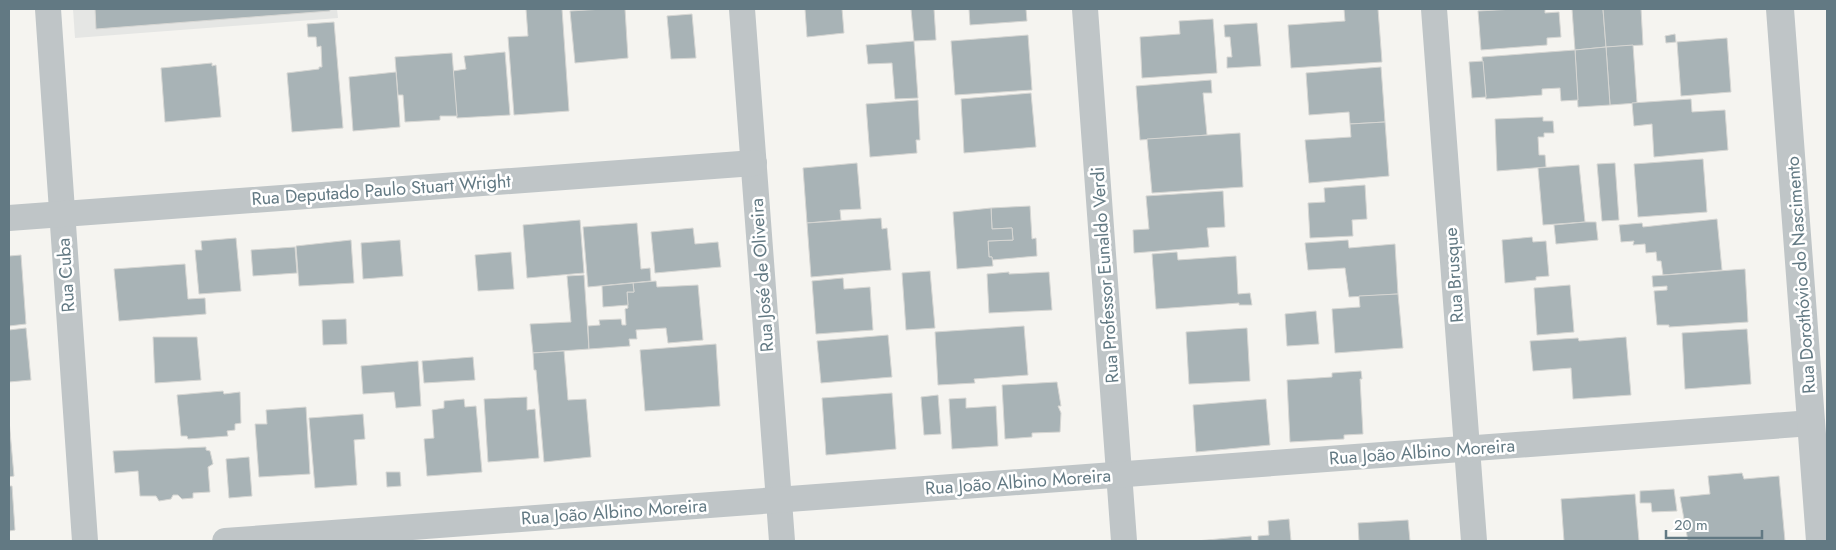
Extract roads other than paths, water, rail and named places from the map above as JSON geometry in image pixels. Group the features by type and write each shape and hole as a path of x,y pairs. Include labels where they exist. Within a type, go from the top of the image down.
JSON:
{"street":[{"name":"Rua Cuba","path":"48,9 85,541"},
{"name":"Rua José de Oliveira","path":"742,9 782,541"},
{"name":"Rua Professor Eunaldo Verdi","path":"1086,9 1124,541"},
{"name":"Rua Brusque","path":"1434,9 1474,541"},
{"name":"Rua Dorothóvio do Nascimento","path":"1780,9 1812,424 1822,528"},
{"name":"Rua Deputado Paulo Stuart Wright","path":"9,218 754,163"},
{"name":"Rua João Albino Moreira","path":"224,541 439,533 779,500 1812,424"}]}
